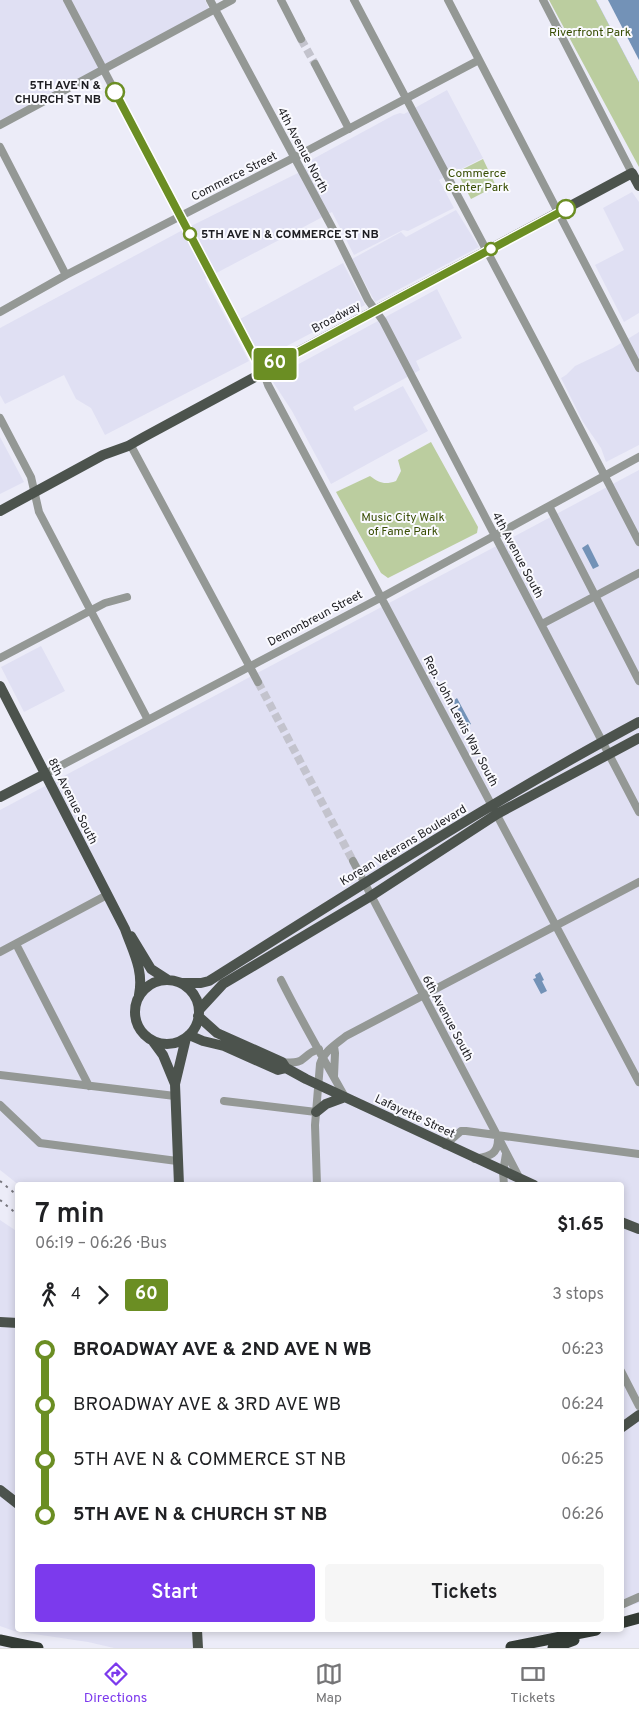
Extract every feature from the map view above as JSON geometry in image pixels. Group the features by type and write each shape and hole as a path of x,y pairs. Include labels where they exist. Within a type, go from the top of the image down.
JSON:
{"highway":[{"path":"624,1622 639,1618"},
{"path":"510,1648 586,1632"},
{"path":"553,1648 597,1632"},
{"path":"0,1640 32,1648"}],"main road":[{"path":"632,173 639,186"},
{"name":"Broadway","path":"0,511 103,455 130,444 632,173"},
{"name":"8th Avenue South","path":"0,686 125,929 139,966 140,995"},
{"name":"Korean Veterans Boulevard","path":"198,1013 224,984 371,896 495,810 603,741 639,722"},
{"name":"Korean Veterans Boulevard","path":"180,984 209,981 364,882 495,810 639,738"},
{"name":"Demonbreun Street","path":"0,797 45,774"},
{"name":"8th Avenue South","path":"125,929 141,950 152,969 168,980"},
{"path":"175,1084 163,1054 152,1040 141,1031 137,1024 135,1009 140,995 152,984 168,980 188,989 194,996 198,1013 194,1027 188,1037 175,1084 179,1182"},
{"name":"Lafayette Street","path":"198,1013 217,1033 284,1065 318,1085 521,1182"},
{"path":"152,1040 168,1044 188,1037"},
{"name":"Lafayette Street","path":"188,1037 230,1048 278,1070 284,1065"},
{"path":"316,1112 326,1104 345,1097"},
{"path":"624,1223 639,1229"},
{"path":"0,1322 15,1324"},
{"path":"624,1426 639,1415"},
{"path":"0,1490 15,1502"},
{"path":"197,1632 198,1648"}],"street":[{"name":"Rep. John Lewis Way South","path":"67,0 263,371 268,385 639,1082"},
{"name":"4th Avenue North","path":"210,0 335,233 368,300 376,310"},
{"path":"0,125 232,0"},
{"path":"281,0 301,39"},
{"path":"354,0 486,252 544,358 639,542"},
{"path":"448,0 639,368"},
{"path":"543,0 632,173"},
{"name":"Commerce Street","path":"0,312 66,275 294,158 479,60"},
{"path":"314,64 349,129"},
{"path":"0,146 66,275"},
{"name":"4th Avenue South","path":"376,310 610,753 639,812"},
{"path":"0,418 31,477 40,512 148,720"},
{"path":"130,444 258,682"},
{"name":"Demonbreun Street","path":"45,774 382,597 639,457"},
{"path":"549,506 639,681"},
{"path":"542,624 639,573"},
{"path":"0,658 90,610 113,600 128,597"},
{"name":"6th Avenue South","path":"353,861 521,1182"},
{"path":"317,1182 316,1112 322,1057 346,1036 639,882"},
{"path":"0,952 107,895"},
{"path":"16,944 89,1086"},
{"path":"281,980 317,1049 345,1097"},
{"path":"284,1065 300,1062 317,1049 334,1046"},
{"path":"334,1046 334,1077"},
{"path":"0,1075 175,1096"},
{"path":"224,1101 316,1112"},
{"path":"0,1105 40,1143 177,1161"},
{"path":"445,1145 461,1132 466,1131 497,1137 639,1154"},
{"path":"475,1159 493,1154 497,1149 497,1137"},
{"path":"504,1182 503,1172 506,1154"},
{"path":"624,1377 639,1406"},
{"path":"624,1604 639,1597"}],"shaded area":[{"path":"0,0 205,0 209,9 0,122"},
{"path":"447,90 483,158 439,180 454,208 408,231 403,230 354,255 332,212 205,279 249,361 105,435 91,408 76,399 64,375 5,404 0,395 0,328 179,232 308,168 307,164 311,160 394,115 404,114"},
{"path":"632,192 639,202 639,313 624,322 595,265 624,250 603,208"},
{"path":"456,210 479,247 375,302 352,259 401,232 406,237"},
{"path":"343,263 365,305 262,359 240,319"},
{"path":"437,289 462,338 416,361 420,370 353,407 355,411 403,386 428,431 331,484 292,411 271,379"},
{"path":"639,332 639,445 606,462 601,448 583,422 561,378 575,366 613,348"},
{"path":"0,437 24,482 0,494"},
{"path":"639,470 639,1603 624,1607 624,1182 15,1182 0,1170 0,810"},
{"path":"41,646 65,691 24,712 1,667"},
{"path":"0,1220 15,1230 15,1631 0,1626"},
{"path":"21,1632 197,1632 198,1648 114,1648 88,1642"}],"green space":[{"name":"Riverfront Park","path":"549,0 596,0 639,82 639,167"},
{"name":"Commerce Center Park","path":"483,159 496,186 471,199 457,172"},
{"name":"Music City Walk of Fame Park","path":"431,442 478,527 477,533 388,578 381,573 336,492 370,476 382,483 396,481 401,471 398,460"}],"water":[{"path":"596,0 639,0 639,82"},
{"path":"588,544 599,566 593,569 582,548"},
{"path":"457,698 471,724 467,726 453,701"},
{"path":"540,972 547,991 541,994 533,979"}],"pier":[{"path":"596,0 608,0 639,60 639,82"}],"tunnel":[{"path":"301,39 315,64"},
{"path":"258,682 353,861"}],"railway":[{"path":"0,1181 15,1194"},
{"path":"0,1200 15,1212"},
{"path":"552,1632 572,1648"}],"bus line":[{"name":"60","path":"115,92 263,371 566,209"}],"place":[{"name":"5TH AVE N & CHURCH ST NB","path":"115,92"},
{"name":"5TH AVE N & COMMERCE ST NB","path":"190,234"}]}
